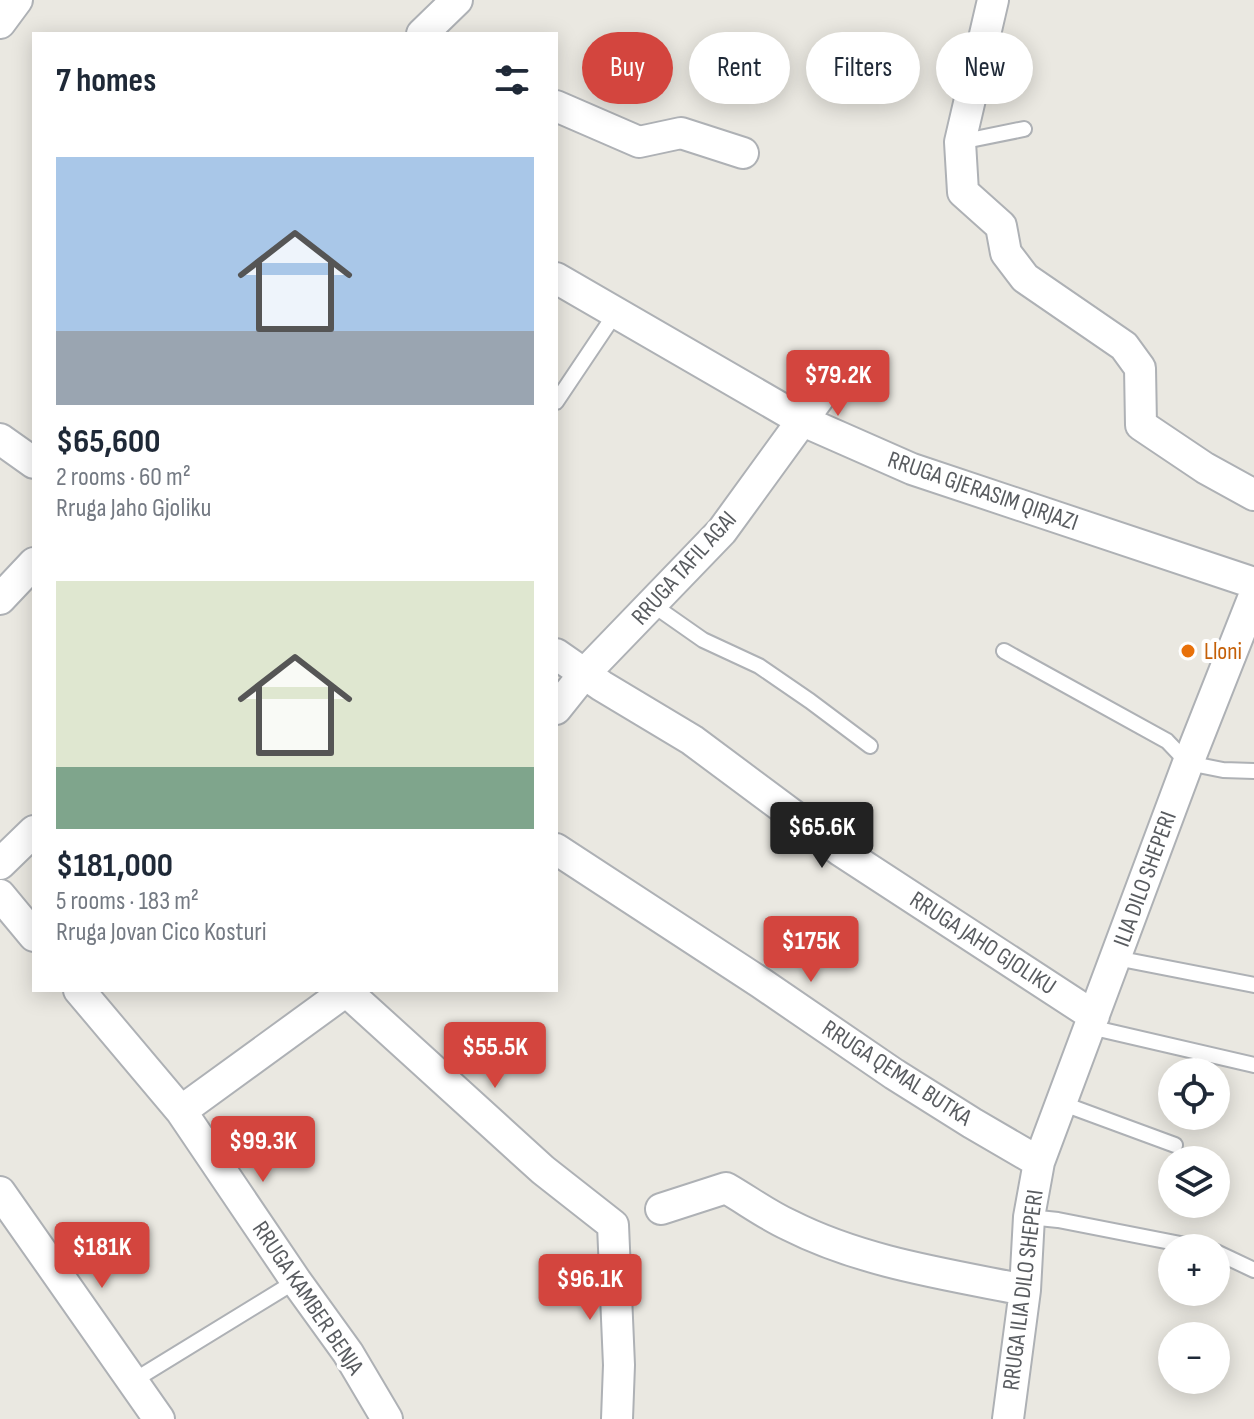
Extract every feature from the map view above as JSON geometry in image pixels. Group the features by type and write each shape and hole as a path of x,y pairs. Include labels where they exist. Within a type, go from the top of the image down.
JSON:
{"street":[{"path":"0,23 17,0"},
{"path":"424,32 457,0"},
{"path":"993,0 960,142 963,192 1001,226 1006,253 1025,278 1124,346 1140,368 1141,425 1205,468 1254,495"},
{"path":"558,107 639,142 681,133 743,153"},
{"name":"RRUGA GJERASIM QIRJAZI","path":"558,279 803,421 912,469 1254,583"},
{"name":"RRUGA TAFIL AGAI","path":"558,706 584,674 722,531 828,385"},
{"path":"0,439 32,462"},
{"path":"0,599 32,565"},
{"name":"ILIA DILO SHEPERI","path":"1039,1162 1254,596"},
{"name":"RRUGA JAHO GJOLIKU","path":"558,655 692,740 841,851 1092,1021"},
{"path":"0,864 32,833"},
{"name":"RRUGA QEMAL BUTKA","path":"558,850 894,1074 1039,1162"},
{"path":"0,895 32,934"},
{"name":"RRUGA KAMBER BENJA","path":"81,992 181,1111 348,1353 387,1419"},
{"path":"181,1111 342,992"},
{"path":"347,992 543,1170 613,1225 619,1365 617,1419"},
{"name":"RRUGA ILIA DILO SHEPERI","path":"1008,1419 1025,1290 1029,1217 1039,1162"},
{"path":"661,1209 726,1188 789,1225 848,1250 920,1269 1025,1290"},
{"path":"0,1192 159,1419"}],"lane":[{"path":"960,142 1024,129"},
{"path":"558,399 617,311"},
{"path":"653,605 703,640 759,666 870,746"},
{"path":"1004,651 1167,741 1188,763 1223,770 1254,771"},
{"path":"1116,958 1254,985"},
{"path":"1092,1021 1254,1065"},
{"path":"1061,1103 1175,1145"},
{"path":"1029,1217 1158,1240"},
{"path":"1230,1259 1254,1270"},
{"path":"133,1381 296,1281"}],"place":[{"name":"Lloni","path":"1188,651"}]}
